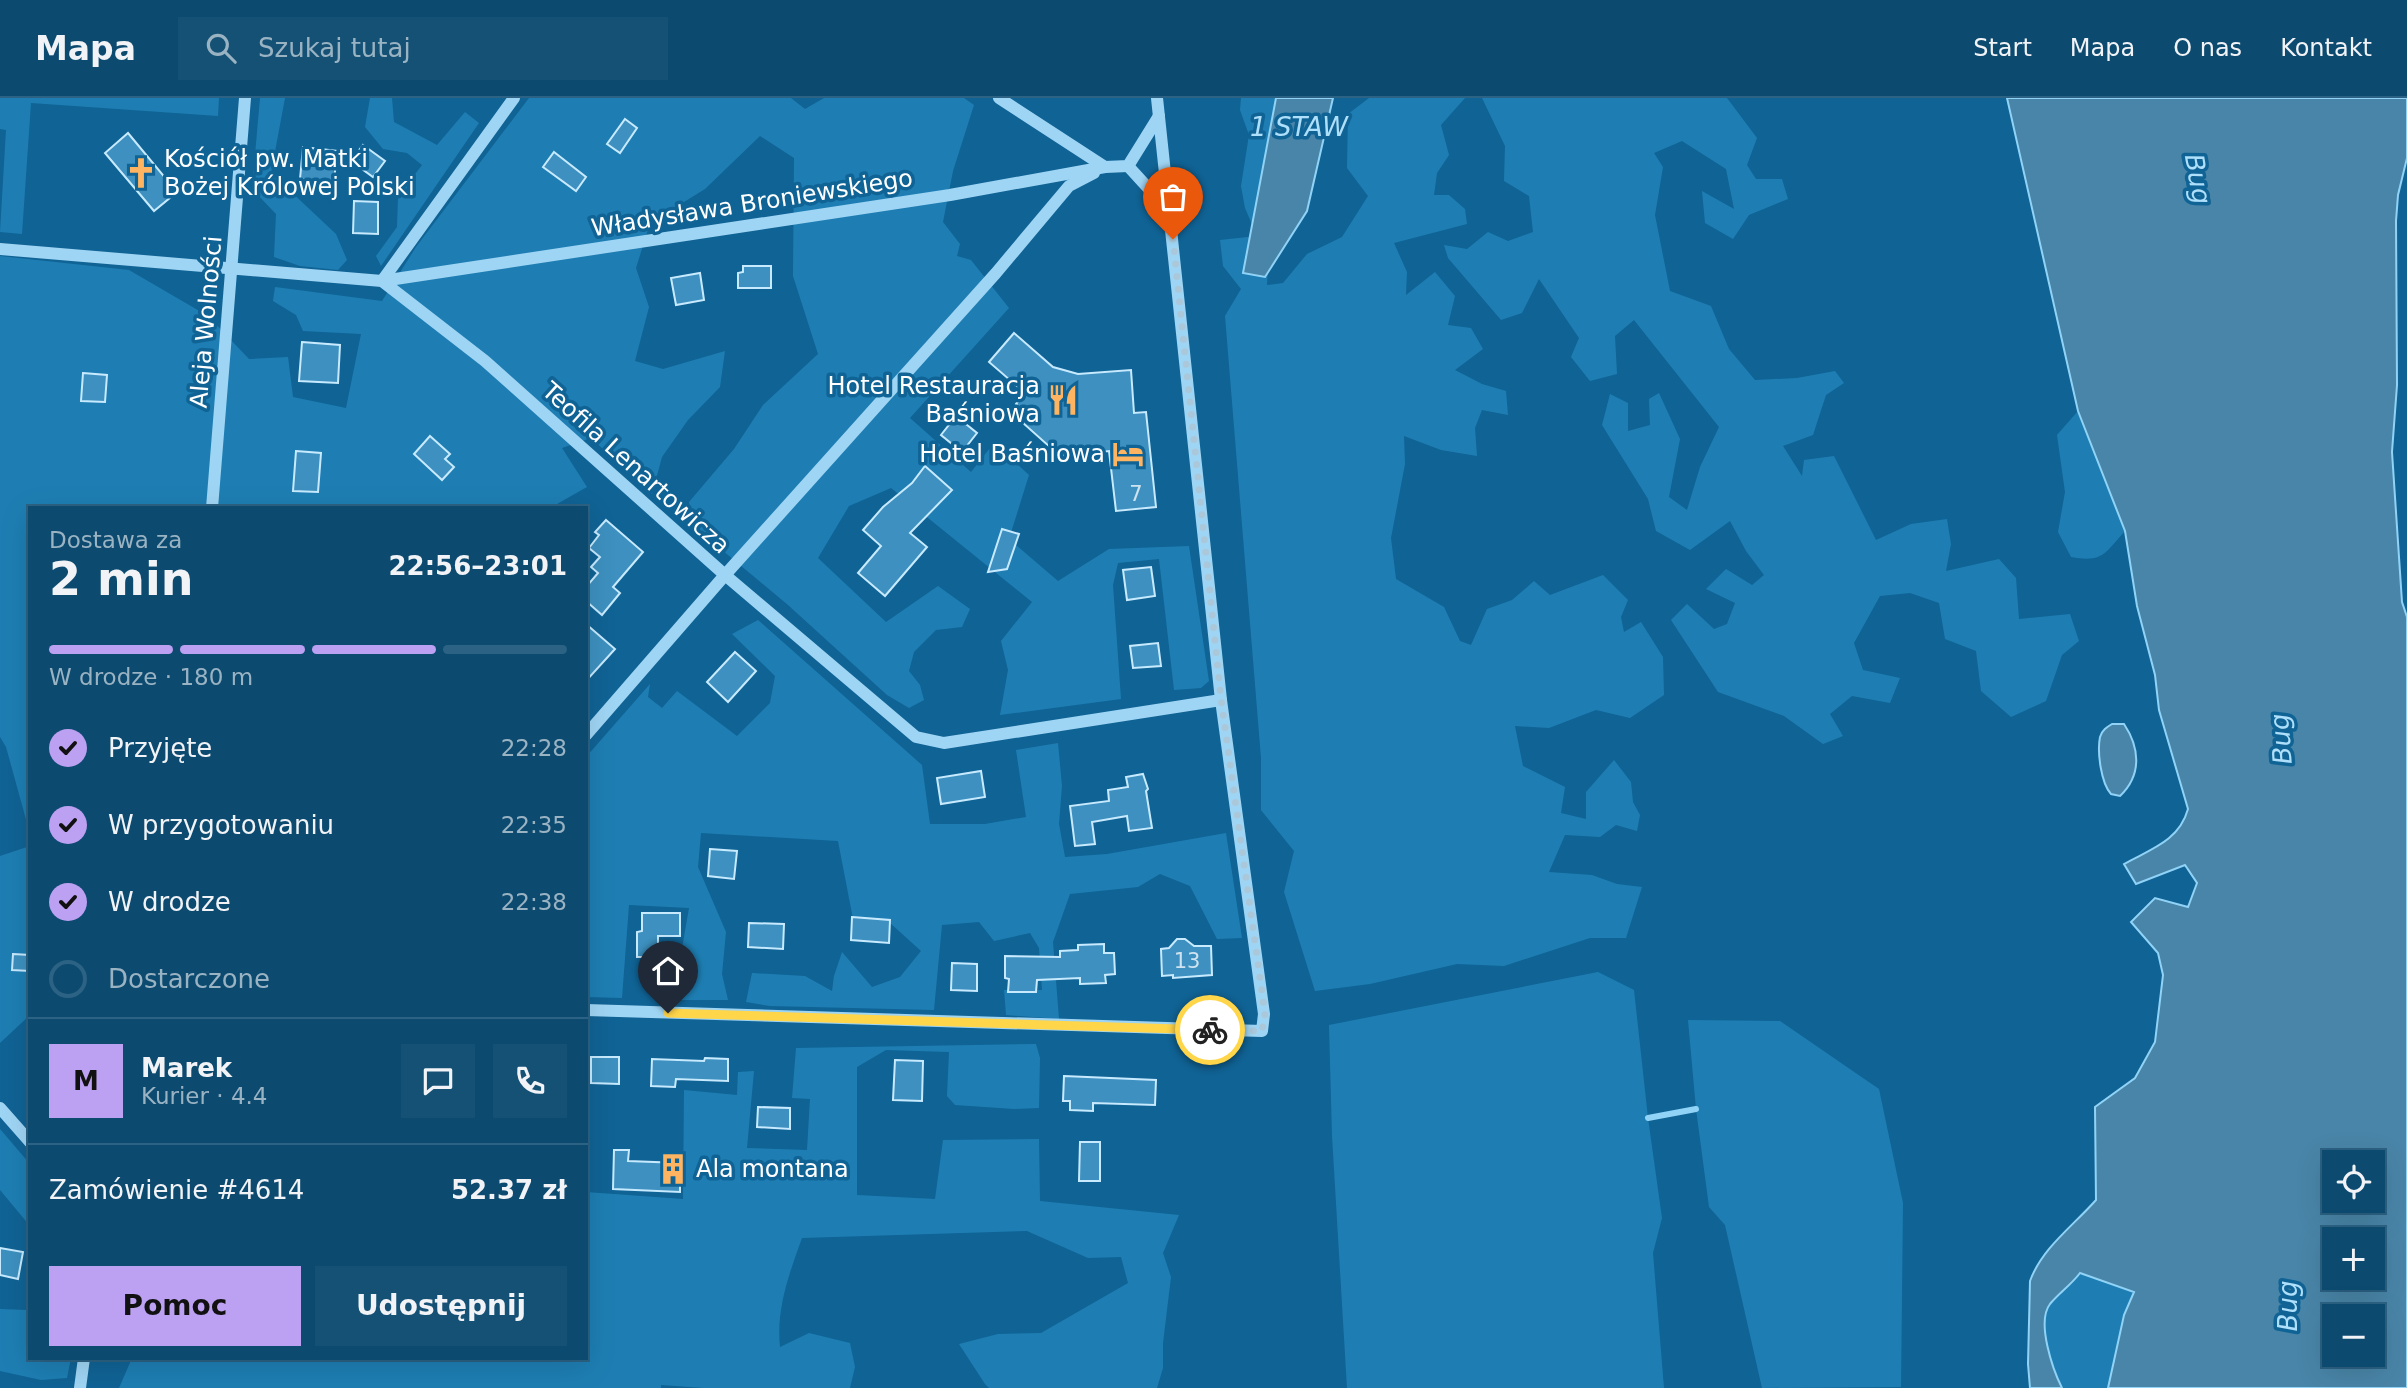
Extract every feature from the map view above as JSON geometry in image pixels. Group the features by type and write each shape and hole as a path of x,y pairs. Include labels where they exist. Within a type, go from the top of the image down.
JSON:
{"street":[{"name":"Aleja Wolności","path":"212,506 245,98"},
{"path":"0,250 382,281 514,98"},
{"path":"588,733 724,575 987,284 1069,186 1105,167 999,98"},
{"path":"588,1010 1262,1031 1265,1014 1221,699 1157,98"},
{"path":"1159,116 1128,166 1170,212"},
{"name":"Władysława Broniewskiego","path":"382,281 950,195 1105,167 1128,166"},
{"name":"Teofila Lenartowicza","path":"382,281 485,361 724,575 916,737 944,743 1221,699"},
{"path":"0,1108 28,1140"},
{"path":"80,1387 84,1360"}],"shaded area":[{"path":"0,98 219,98 218,116 31,103 22,234 0,232 6,130 0,129"},
{"path":"260,98 285,98 271,173 336,234 347,260 338,270 300,266 274,257 276,214 252,189"},
{"path":"370,98 392,98 394,122 437,145 465,112 479,123 381,266 376,256 397,227 398,197 422,165 407,153 383,149 365,127"},
{"path":"529,98 791,98 805,109 824,98 964,98 974,105 953,171 943,222 960,244 957,256 971,260 1009,308 910,418 971,472 994,443 1029,475 1009,539 1058,581 1109,549 1189,546 1209,681 1201,688 1174,690 1159,559 1118,563 1113,585 1121,699 1000,715 1008,670 1001,641 1032,602 891,488 849,506 818,558 886,622 938,586 970,609 962,627 936,630 914,652 909,671 920,685 924,700 909,708 887,695 788,605 692,525 689,502 734,449 763,405 818,354 793,276 794,158 760,136 705,189 650,223 636,268 649,307 635,361 663,369 725,351 720,387 688,420 662,457 652,494 591,438 562,448 587,487 556,506 28,506 28,827 6,747 0,737 0,256 129,270 208,316 249,359 288,357 293,397 346,408 361,334 303,331 296,315 273,301 275,287 382,301 416,247"},
{"path":"1241,98 1290,98 1271,214 1267,285 1283,283 1307,254 1342,237 1368,196 1347,168 1348,114 1369,98 1465,98 1441,125 1449,155 1437,173 1434,195 1449,195 1465,209 1467,224 1394,243 1407,272 1406,295 1435,272 1455,296 1448,325 1471,328 1483,349 1455,370 1482,384 1506,391 1508,415 1482,410 1475,428 1477,456 1441,450 1404,436 1405,464 1391,538 1396,579 1444,607 1460,641 1471,645 1487,609 1512,600 1534,581 1550,595 1603,575 1628,600 1621,617 1624,632 1641,622 1663,657 1664,695 1630,718 1596,710 1549,728 1515,726 1523,766 1565,787 1561,813 1586,819 1586,792 1614,760 1631,782 1633,802 1640,815 1637,831 1616,825 1600,837 1565,835 1549,872 1592,875 1617,884 1642,887 1626,938 1590,938 1504,966 1457,964 1370,984 1315,991 1284,892 1294,851 1261,810 1261,758 1225,316 1241,289 1223,266 1220,240 1257,236 1245,208 1241,186 1249,135 1240,110"},
{"path":"1482,98 1727,98 1757,138 1747,165 1756,179 1782,179 1788,199 1749,215 1733,239 1705,223 1702,191 1734,209 1726,169 1682,141 1654,153 1663,167 1655,215 1670,291 1711,306 1729,349 1755,380 1797,378 1835,371 1844,383 1826,395 1813,435 1783,446 1802,476 1804,460 1834,456 1876,540 1911,524 1947,519 1951,544 1946,571 1999,559 2016,578 2019,619 2070,614 2079,641 2062,655 2046,701 2011,717 1981,691 1976,651 1945,639 1939,603 1910,593 1880,596 1854,643 1863,670 1900,678 1890,703 1852,696 1830,714 1843,736 1823,744 1784,716 1718,692 1671,620 1687,604 1714,629 1727,624 1735,603 1706,589 1726,569 1752,585 1764,575 1746,551 1730,521 1690,550 1656,531 1648,499 1602,425 1610,394 1628,403 1628,431 1650,425 1649,399 1659,393 1680,439 1669,497 1687,510 1700,467 1719,427 1634,320 1615,336 1617,374 1590,381 1571,357 1579,338 1539,279 1522,313 1501,320 1448,258 1444,245 1467,249 1488,232 1508,241 1533,232 1529,196 1504,181 1505,146"},
{"path":"2078,411 2125,531 2108,550 2090,559 2071,557 2058,532 2065,492 2057,435"},
{"path":"758,620 922,765 930,824 985,824 1026,817 1016,750 1058,743 1062,786 1059,824 1065,857 1107,854 1226,833 1242,938 1217,939 1190,886 1160,874 1138,887 1070,894 1053,942 1059,1019 1006,1015 1004,990 1042,990 1039,948 1030,933 994,941 979,922 942,925 934,1010 770,1006 746,1002 752,973 805,976 832,991 842,952 872,987 900,977 921,951 889,922 854,924 838,841 701,833 698,867 726,932 722,974 728,1000 676,1000 677,977 689,908 629,905 622,998 588,997 588,755 650,684 648,697 662,708 677,691 737,736 770,703 775,676 732,634"},
{"path":"28,847 28,1017 0,1043 0,856"},
{"path":"1598,972 1634,990 1662,1218 1653,1253 1664,1388 1347,1388 1332,1136 1329,1025"},
{"path":"1688,1020 1780,1021 1879,1089 1903,1203 1901,1387 1762,1388 1725,1225 1709,1207"},
{"path":"1036,1044 1040,1058 1039,1108 955,1105 947,1096 949,1052 886,1050 857,1067 857,1195 935,1199 943,1140 1039,1139 1040,1201 1179,1215 1163,1253 1171,1277 1163,1343 1163,1368 1157,1388 989,1388 985,1384 959,1344 998,1334 1041,1333 1128,1283 1121,1257 1088,1258 1027,1231 802,1238 782,1305 780,1347 809,1333 850,1343 855,1367 850,1388 704,1388 661,1385 661,1388 119,1388 131,1360 588,1360 588,1192 683,1199 684,1090 737,1095 738,1072 754,1071 747,1148 807,1150 810,1099 792,1098 796,1048"},
{"path":"0,1129 28,1162 28,1224 0,1190"},
{"path":"2080,1273 2134,1292 2124,1315 2108,1388 2062,1388 2047,1346 2046,1312 2050,1304"},
{"path":"28,1307 28,1360 71,1360 67,1378 41,1380 0,1371 0,1309 27,1310"}],"water":[{"name":"1 STAW","path":"1276,98 1333,98 1307,211 1265,277 1243,273"},
{"name":"Bug","path":"2007,98 2407,98 2407,158 2398,195 2396,221 2397,385 2392,452 2402,602 2407,617 2407,1388 2108,1388 2124,1315 2134,1292 2080,1273 2050,1304 2046,1312 2047,1346 2062,1388 2030,1388 2030,1281 2050,1248 2096,1200 2095,1107 2135,1078 2155,1042 2163,975 2158,953 2131,922 2155,898 2188,907 2197,883 2185,865 2136,884 2124,864 2171,837 2184,820 2188,809 2159,710 2155,675 2137,606 2125,531 2078,411"},
{"path":"2112,724 2124,724 2136,752 2132,779 2120,796 2111,794 2108,789 2102,775 2100,759 2100,737"}],"building":[{"path":"625,119 637,128 620,153 607,144"},
{"name":"Kościół pw. Matki Bożej Królowej Polski","path":"128,133 177,192 154,211 105,153"},
{"path":"363,145 385,161 373,177 351,161"},
{"path":"303,147 337,151 334,182 300,179"},
{"path":"554,152 586,177 576,191 543,167"},
{"path":"354,201 378,202 378,234 353,233"},
{"path":"743,266 771,266 771,288 738,288 738,273 743,272"},
{"path":"700,273 704,300 676,305 671,278"},
{"path":"1014,333 1053,367 1078,374 1131,370 1134,413 1146,412 1156,507 1116,511 1109,451 1060,456 1014,415 1020,408 1016,404 1025,393 989,362"},
{"path":"302,342 340,345 338,383 299,381"},
{"path":"83,373 107,375 105,402 81,401"},
{"path":"956,416 977,433 962,452 941,435"},
{"path":"430,436 450,454 445,459 454,467 442,480 414,454"},
{"path":"296,451 321,453 318,492 293,491"},
{"path":"925,466 952,490 910,533 927,547 885,596 858,573 881,546 863,530 883,507 912,483"},
{"path":"606,520 643,552 613,587 620,593 602,615 588,603 588,585 598,573 591,567 600,557 589,548 599,535 595,532"},
{"path":"1002,529 1019,534 1007,569 988,572"},
{"path":"1151,567 1155,596 1127,600 1123,570"},
{"path":"588,626 615,649 588,679"},
{"path":"1158,643 1161,666 1133,668 1130,646"},
{"path":"735,652 756,671 728,702 707,682"},
{"path":"981,771 985,797 941,804 937,778"},
{"path":"1143,774 1148,789 1146,791 1152,828 1129,831 1127,816 1092,822 1095,844 1075,846 1070,806 1109,801 1108,790 1128,787 1126,777"},
{"path":"710,849 737,851 734,879 708,876"},
{"path":"642,913 680,913 680,936 658,936 658,957 637,957 637,932 642,931"},
{"path":"852,917 890,920 889,943 851,940"},
{"path":"749,923 784,924 783,949 748,947"},
{"path":"1177,939 1185,939 1194,946 1211,946 1212,975 1173,978 1173,975 1162,976 1161,949 1169,948"},
{"path":"1104,944 1104,953 1114,953 1115,974 1105,975 1106,983 1080,984 1080,978 1037,980 1036,992 1008,992 1005,956 1060,957 1060,951 1078,950 1078,945"},
{"path":"13,954 28,955 28,971 12,970"},
{"path":"952,963 977,964 977,991 951,990"},
{"path":"591,1057 619,1057 619,1084 591,1083"},
{"path":"705,1058 728,1059 728,1081 676,1079 675,1087 651,1086 652,1059 704,1061"},
{"path":"895,1060 923,1061 922,1101 893,1100"},
{"path":"1064,1076 1156,1080 1155,1105 1093,1103 1093,1111 1070,1110 1070,1101 1063,1101"},
{"path":"758,1107 790,1108 790,1129 757,1127"},
{"path":"1080,1142 1100,1142 1100,1181 1079,1181"},
{"path":"614,1150 629,1150 628,1161 680,1163 680,1192 613,1189"},
{"path":"0,1248 23,1252 18,1279 0,1275"}],"waterway":[{"path":"1648,1118 1696,1109"}],"way so far":[{"path":"1173,239 1221,699 1265,1014 1262,1031 1210,1030"}],"place":[{"name":"Kościół pw. Matki Bożej Królowej Polski","path":"141,173"},
{"name":"Hotel Restauracja Baśniowa","path":"1063,400"},
{"name":"Hotel Baśniowa","path":"1128,454"},
{"name":"Ala montana","path":"673,1169"}],"route":[{"path":"668,1013 1210,1030"}]}
